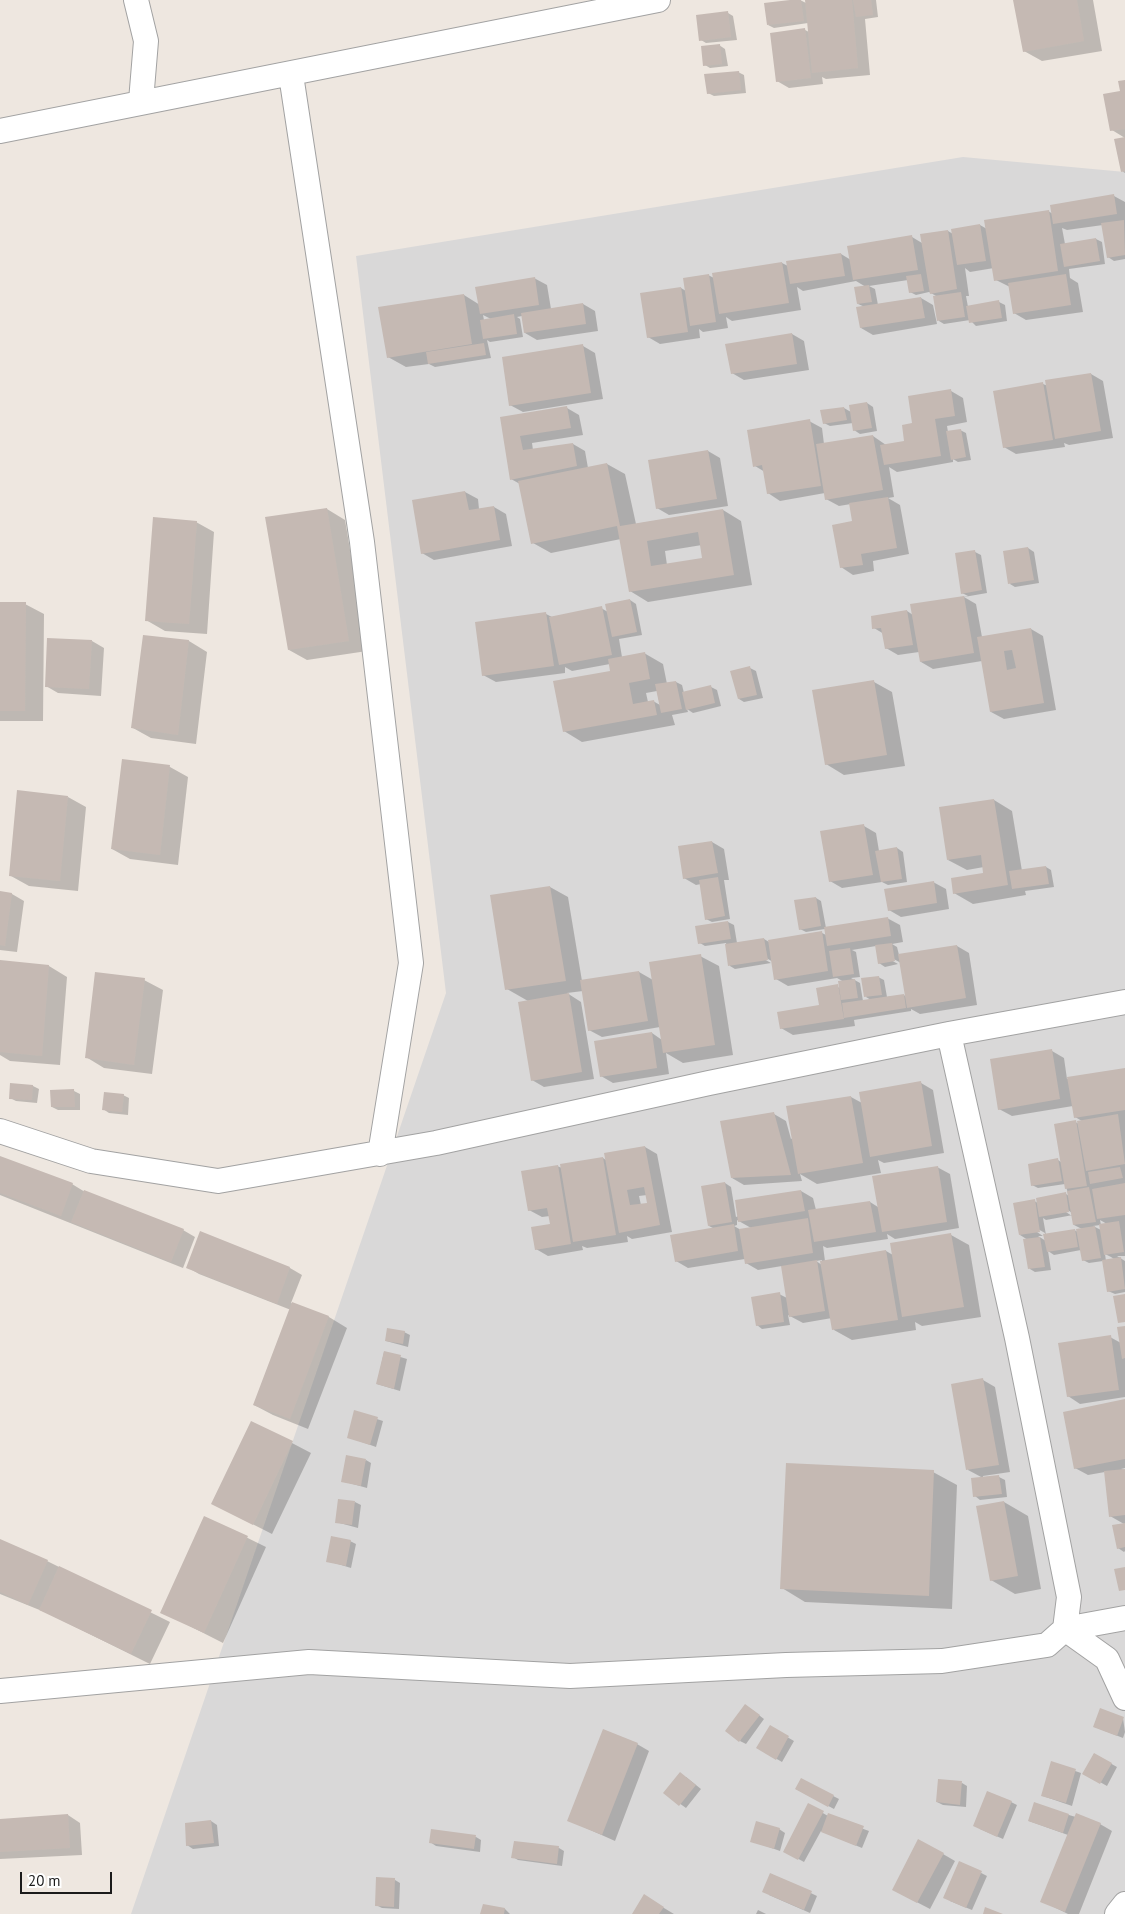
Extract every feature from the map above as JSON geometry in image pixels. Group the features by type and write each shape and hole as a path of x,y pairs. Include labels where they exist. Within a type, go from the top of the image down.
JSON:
{"street":[{"path":"136,0 146,41 141,101"},
{"path":"0,131 141,101 291,75 658,0"},
{"path":"291,75 362,542 411,963 380,1154"},
{"path":"0,1131 91,1161 218,1181 380,1154 949,1034 1125,1002"},
{"path":"949,1034 1018,1338 1069,1597 1065,1629"},
{"path":"0,1691 309,1662 570,1676 786,1665 942,1661 1047,1645 1065,1629 1125,1618"},
{"path":"1065,1629 1107,1659 1125,1698"},
{"path":"1117,1914 1125,1904"}],"shaded area":[{"path":"963,157 1125,172 1125,1914 131,1914 446,993 356,256"}],"building":[{"path":"801,0 804,21 767,25 764,3"},
{"path":"805,0 852,0 858,68 812,73"},
{"path":"853,0 871,0 873,15 856,17"},
{"path":"1013,0 1077,0 1084,41 1023,52"},
{"path":"728,11 731,37 699,41 696,15"},
{"path":"805,28 811,78 776,82 770,33"},
{"path":"720,44 722,64 703,66 701,46"},
{"path":"739,71 741,90 707,94 704,74"},
{"path":"1125,80 1125,129 1110,131 1103,94 1120,91 1118,81"},
{"path":"1125,137 1125,171 1121,172 1114,139"},
{"path":"1114,194 1117,214 1053,224 1050,205"},
{"path":"1049,210 1058,271 994,281 984,220"},
{"path":"1124,220 1125,255 1107,258 1101,223"},
{"path":"980,224 986,261 957,265 951,229"},
{"path":"948,230 957,289 930,294 920,234"},
{"path":"912,235 918,270 853,280 847,246"},
{"path":"1096,238 1100,261 1064,267 1060,244"},
{"path":"841,253 845,276 790,284 786,261"},
{"path":"782,262 789,303 719,314 712,273"},
{"path":"709,274 716,322 690,326 683,278"},
{"path":"921,274 924,291 909,293 906,276"},
{"path":"1066,274 1071,305 1013,314 1008,283"},
{"path":"535,277 539,305 480,314 475,287"},
{"path":"869,285 872,302 857,304 854,287"},
{"path":"681,287 688,332 647,338 640,293"},
{"path":"961,292 965,317 937,321 933,296"},
{"path":"464,294 472,344 387,358 378,307"},
{"path":"921,297 925,318 860,328 856,307"},
{"path":"999,300 1002,318 969,323 966,306"},
{"path":"583,303 586,324 524,333 521,313"},
{"path":"514,314 517,334 483,339 480,320"},
{"path":"792,333 797,364 731,374 725,344"},
{"path":"484,343 486,355 428,364 426,352"},
{"path":"583,344 591,393 509,406 502,357"},
{"path":"1091,373 1101,431 1055,439 1045,380"},
{"path":"1043,382 1053,440 1003,448 993,391"},
{"path":"951,389 955,416 935,419 941,456 884,465 880,445 904,441 902,425 912,423 908,396"},
{"path":"867,402 872,428 853,431 849,405"},
{"path":"567,406 571,428 520,436 523,450 573,443 577,466 510,480 500,417"},
{"path":"844,407 847,420 823,424 820,410"},
{"path":"810,419 821,486 767,494 762,465 753,467 747,430"},
{"path":"961,429 966,457 951,460 946,431"},
{"path":"873,435 883,490 825,500 816,444"},
{"path":"708,450 717,499 656,509 648,460"},
{"path":"607,463 620,526 723,509 734,575 629,592 617,526 531,544 518,481","holes":["698,532 702,558 651,566 647,541"]},
{"path":"465,491 469,510 494,506 500,540 421,554 412,500"},
{"path":"888,497 897,548 861,554 863,565 840,568 832,525 852,521 849,503"},
{"path":"327,508 349,641 288,650 265,517"},
{"path":"153,517 197,521 189,624 145,621"},
{"path":"1028,547 1034,580 1008,584 1003,551"},
{"path":"975,550 982,590 961,594 955,553"},
{"path":"964,596 974,653 920,662 910,604"},
{"path":"630,599 637,632 612,637 605,604"},
{"path":"0,602 26,602 25,711 0,711"},
{"path":"602,606 612,655 559,665 549,617"},
{"path":"907,610 913,645 885,649 881,628 872,629 871,616"},
{"path":"546,612 554,666 482,676 475,622"},
{"path":"1031,628 1044,703 990,712 977,637","holes":["1012,650 1016,668 1007,670 1004,651"]},
{"path":"143,635 189,640 178,735 131,728"},
{"path":"47,638 92,640 89,689 45,687"},
{"path":"645,652 650,679 629,683 633,704 654,700 657,715 563,732 553,681 610,671 608,659"},
{"path":"750,666 757,695 738,699 730,671"},
{"path":"874,680 887,755 825,765 812,690"},
{"path":"676,681 682,709 661,713 655,684"},
{"path":"711,685 715,703 686,710 682,692"},
{"path":"122,759 170,765 160,855 111,849"},
{"path":"17,790 68,796 60,881 9,876"},
{"path":"994,799 1008,885 953,894 951,878 983,873 981,855 947,860 939,807"},
{"path":"864,824 873,875 829,882 820,831"},
{"path":"712,841 718,873 683,879 678,846"},
{"path":"897,847 902,879 881,882 875,851"},
{"path":"1046,866 1049,884 1012,889 1009,871"},
{"path":"718,877 725,916 705,920 699,880"},
{"path":"934,881 937,903 888,911 884,889"},
{"path":"550,886 566,981 505,990 490,895"},
{"path":"0,891 12,893 5,946 0,945"},
{"path":"816,897 821,926 799,930 794,900"},
{"path":"888,917 891,936 827,946 824,927"},
{"path":"728,921 731,939 698,944 695,926"},
{"path":"822,931 828,971 774,980 768,940"},
{"path":"764,938 768,960 728,966 725,944"},
{"path":"892,943 895,961 878,964 875,945"},
{"path":"957,945 966,998 907,1008 898,954"},
{"path":"850,948 854,974 833,977 829,951"},
{"path":"701,954 715,1045 663,1053 649,962"},
{"path":"0,960 49,965 42,1056 0,1052"},
{"path":"639,971 648,1021 588,1031 580,980"},
{"path":"95,972 145,978 134,1065 85,1058"},
{"path":"879,976 882,995 864,997 861,978"},
{"path":"855,979 858,998 841,1000 838,981"},
{"path":"838,984 844,1019 780,1029 777,1012 819,1005 816,988"},
{"path":"569,993 582,1072 531,1081 518,1002"},
{"path":"904,994 906,1008 844,1018 842,1003"},
{"path":"652,1032 657,1068 600,1077 594,1041"},
{"path":"1052,1049 1060,1099 998,1110 990,1059"},
{"path":"1125,1068 1125,1110 1074,1118 1067,1077"},
{"path":"921,1081 932,1146 870,1157 859,1092"},
{"path":"10,1083 33,1085 32,1100 9,1099"},
{"path":"74,1089 75,1107 51,1107 50,1090"},
{"path":"104,1092 124,1094 122,1112 102,1110"},
{"path":"851,1096 863,1163 798,1174 786,1106"},
{"path":"774,1112 791,1175 731,1178 720,1121"},
{"path":"1118,1114 1125,1164 1086,1171 1077,1121"},
{"path":"1076,1120 1087,1186 1065,1189 1054,1124"},
{"path":"645,1146 660,1225 619,1233 604,1153","holes":["644,1187 647,1203 630,1205 627,1190"]},
{"path":"0,1156 73,1183 61,1216 0,1193"},
{"path":"603,1157 616,1235 573,1242 560,1164"},
{"path":"1058,1158 1062,1181 1031,1186 1028,1164"},
{"path":"558,1165 571,1244 535,1250 531,1227 550,1224 547,1208 528,1211 521,1171"},
{"path":"938,1166 947,1222 882,1232 872,1176"},
{"path":"1120,1167 1123,1178 1090,1184 1088,1172"},
{"path":"725,1182 732,1222 708,1226 701,1186"},
{"path":"1125,1183 1125,1215 1097,1219 1092,1189"},
{"path":"1089,1187 1096,1222 1073,1225 1067,1191"},
{"path":"84,1190 184,1229 171,1262 71,1222"},
{"path":"801,1190 805,1211 738,1222 735,1200"},
{"path":"1066,1192 1069,1212 1039,1217 1036,1198"},
{"path":"1035,1199 1040,1232 1019,1235 1013,1203"},
{"path":"870,1201 876,1232 814,1242 808,1210"},
{"path":"808,1218 813,1253 745,1264 739,1229"},
{"path":"1119,1221 1124,1252 1104,1255 1099,1224"},
{"path":"734,1224 738,1251 675,1262 670,1235"},
{"path":"1095,1226 1101,1258 1082,1261 1076,1229"},
{"path":"1075,1229 1078,1247 1047,1252 1043,1234"},
{"path":"200,1231 290,1267 277,1304 186,1268"},
{"path":"951,1233 964,1307 902,1317 890,1243"},
{"path":"1040,1237 1045,1267 1028,1269 1023,1239"},
{"path":"886,1250 898,1320 832,1330 820,1261"},
{"path":"1121,1257 1125,1289 1107,1292 1102,1260"},
{"path":"817,1260 825,1311 789,1317 781,1266"},
{"path":"780,1292 784,1322 756,1326 751,1297"},
{"path":"1125,1294 1125,1322 1118,1323 1113,1296"},
{"path":"292,1302 329,1316 290,1419 253,1405"},
{"path":"1125,1326 1125,1358 1122,1359 1117,1327"},
{"path":"387,1328 405,1331 403,1344 385,1341"},
{"path":"1111,1335 1119,1390 1067,1397 1058,1343"},
{"path":"384,1351 401,1355 394,1389 376,1384"},
{"path":"983,1378 999,1465 966,1470 951,1384"},
{"path":"1125,1399 1125,1459 1074,1469 1063,1412"},
{"path":"354,1410 378,1417 370,1445 347,1438"},
{"path":"251,1421 293,1441 253,1525 211,1504"},
{"path":"346,1455 366,1459 361,1486 341,1482"},
{"path":"786,1463 934,1470 929,1596 780,1589"},
{"path":"1125,1469 1125,1515 1109,1517 1104,1471"},
{"path":"999,1475 1002,1494 973,1497 971,1478"},
{"path":"338,1499 355,1501 352,1525 335,1523"},
{"path":"1004,1501 1018,1576 990,1581 976,1506"},
{"path":"204,1516 248,1536 204,1633 160,1613"},
{"path":"1125,1523 1125,1547 1117,1549 1112,1525"},
{"path":"331,1536 351,1540 346,1566 326,1562"},
{"path":"0,1539 48,1560 28,1605 0,1592"},
{"path":"59,1566 152,1610 131,1654 39,1610"},
{"path":"1125,1567 1125,1590 1119,1591 1114,1569"},
{"path":"745,1704 760,1715 739,1742 725,1731"},
{"path":"1100,1708 1124,1717 1117,1736 1093,1727"},
{"path":"770,1725 789,1736 776,1760 756,1748"},
{"path":"603,1729 638,1743 602,1835 567,1821"},
{"path":"1094,1753 1112,1763 1100,1784 1082,1774"},
{"path":"1051,1761 1076,1769 1066,1803 1041,1796"},
{"path":"680,1772 696,1785 679,1806 663,1793"},
{"path":"801,1778 834,1795 828,1807 795,1789"},
{"path":"938,1779 962,1781 960,1805 936,1802"},
{"path":"987,1791 1012,1801 997,1837 973,1826"},
{"path":"1034,1802 1069,1814 1063,1833 1028,1821"},
{"path":"808,1803 824,1811 798,1860 783,1852"},
{"path":"828,1813 864,1826 856,1846 821,1832"},
{"path":"1076,1813 1101,1823 1065,1912 1040,1902"},
{"path":"68,1814 70,1848 0,1852 0,1819"},
{"path":"211,1820 214,1843 186,1846 185,1823"},
{"path":"756,1821 780,1828 774,1849 750,1842"},
{"path":"431,1829 476,1835 474,1849 429,1843"},
{"path":"918,1839 944,1853 917,1903 892,1890"},
{"path":"514,1841 559,1846 557,1864 511,1858"},
{"path":"959,1861 982,1871 966,1908 943,1898"},
{"path":"770,1873 812,1891 804,1910 762,1892"},
{"path":"376,1877 395,1878 394,1907 375,1906"},
{"path":"644,1894 664,1907 659,1914 632,1914"},
{"path":"483,1904 505,1908 504,1914 480,1914"},
{"path":"985,1907 1003,1914 983,1914"}]}
